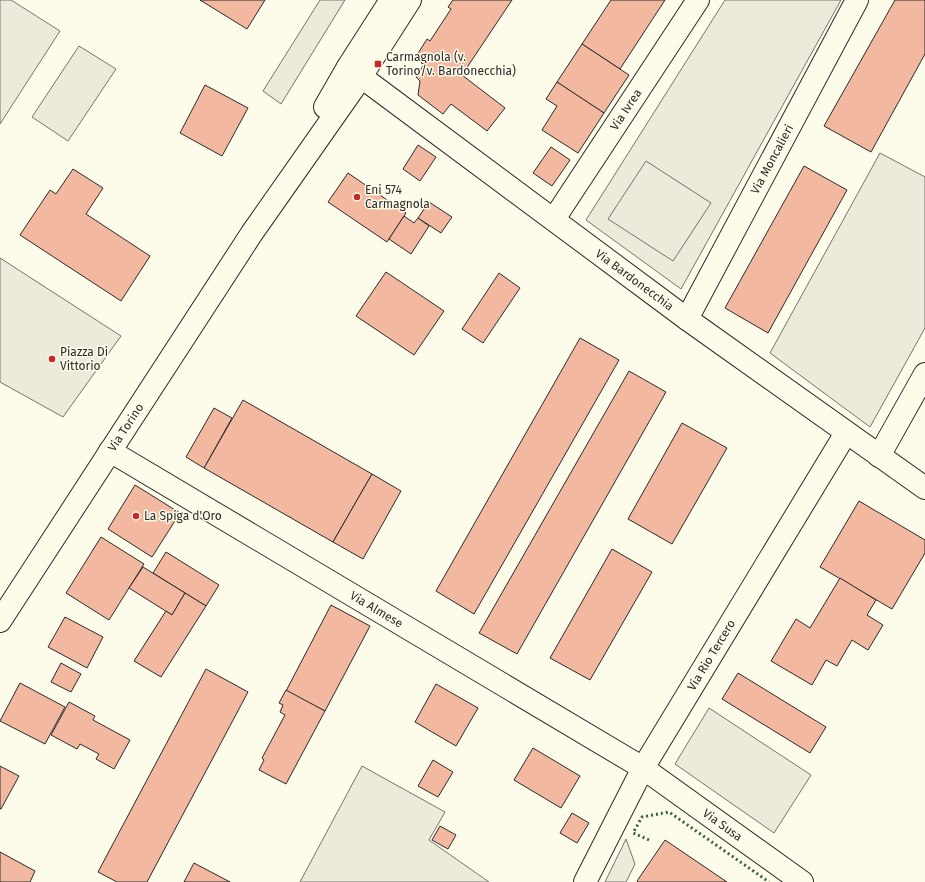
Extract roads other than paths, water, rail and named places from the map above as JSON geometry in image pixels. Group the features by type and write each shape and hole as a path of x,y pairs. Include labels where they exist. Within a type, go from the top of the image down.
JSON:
{"street":[{"path":"354,72 391,0"},
{"path":"354,72 410,0"},
{"name":"Via Ivrea","path":"554,219 698,0"},
{"name":"Via Moncalieri","path":"688,319 857,0"},
{"name":"Via Bardonecchia","path":"354,72 688,319 925,488"},
{"name":"Via Torino","path":"0,621 252,233 354,72"},
{"path":"880,456 925,374"},
{"name":"Via Rio Tercero","path":"585,882 643,768 846,433"},
{"name":"Via Almese","path":"110,451 643,768"},
{"name":"Via Susa","path":"643,768 802,882"}],"place":[{"name":"Carmagnola (v. Torino/v. Bardonecchia)","path":"378,64"},
{"name":"Eni 574 Carmagnola","path":"357,197"},
{"name":"Piazza Di Vittorio","path":"52,359"},
{"name":"La Spiga d'Oro","path":"136,516"}]}
